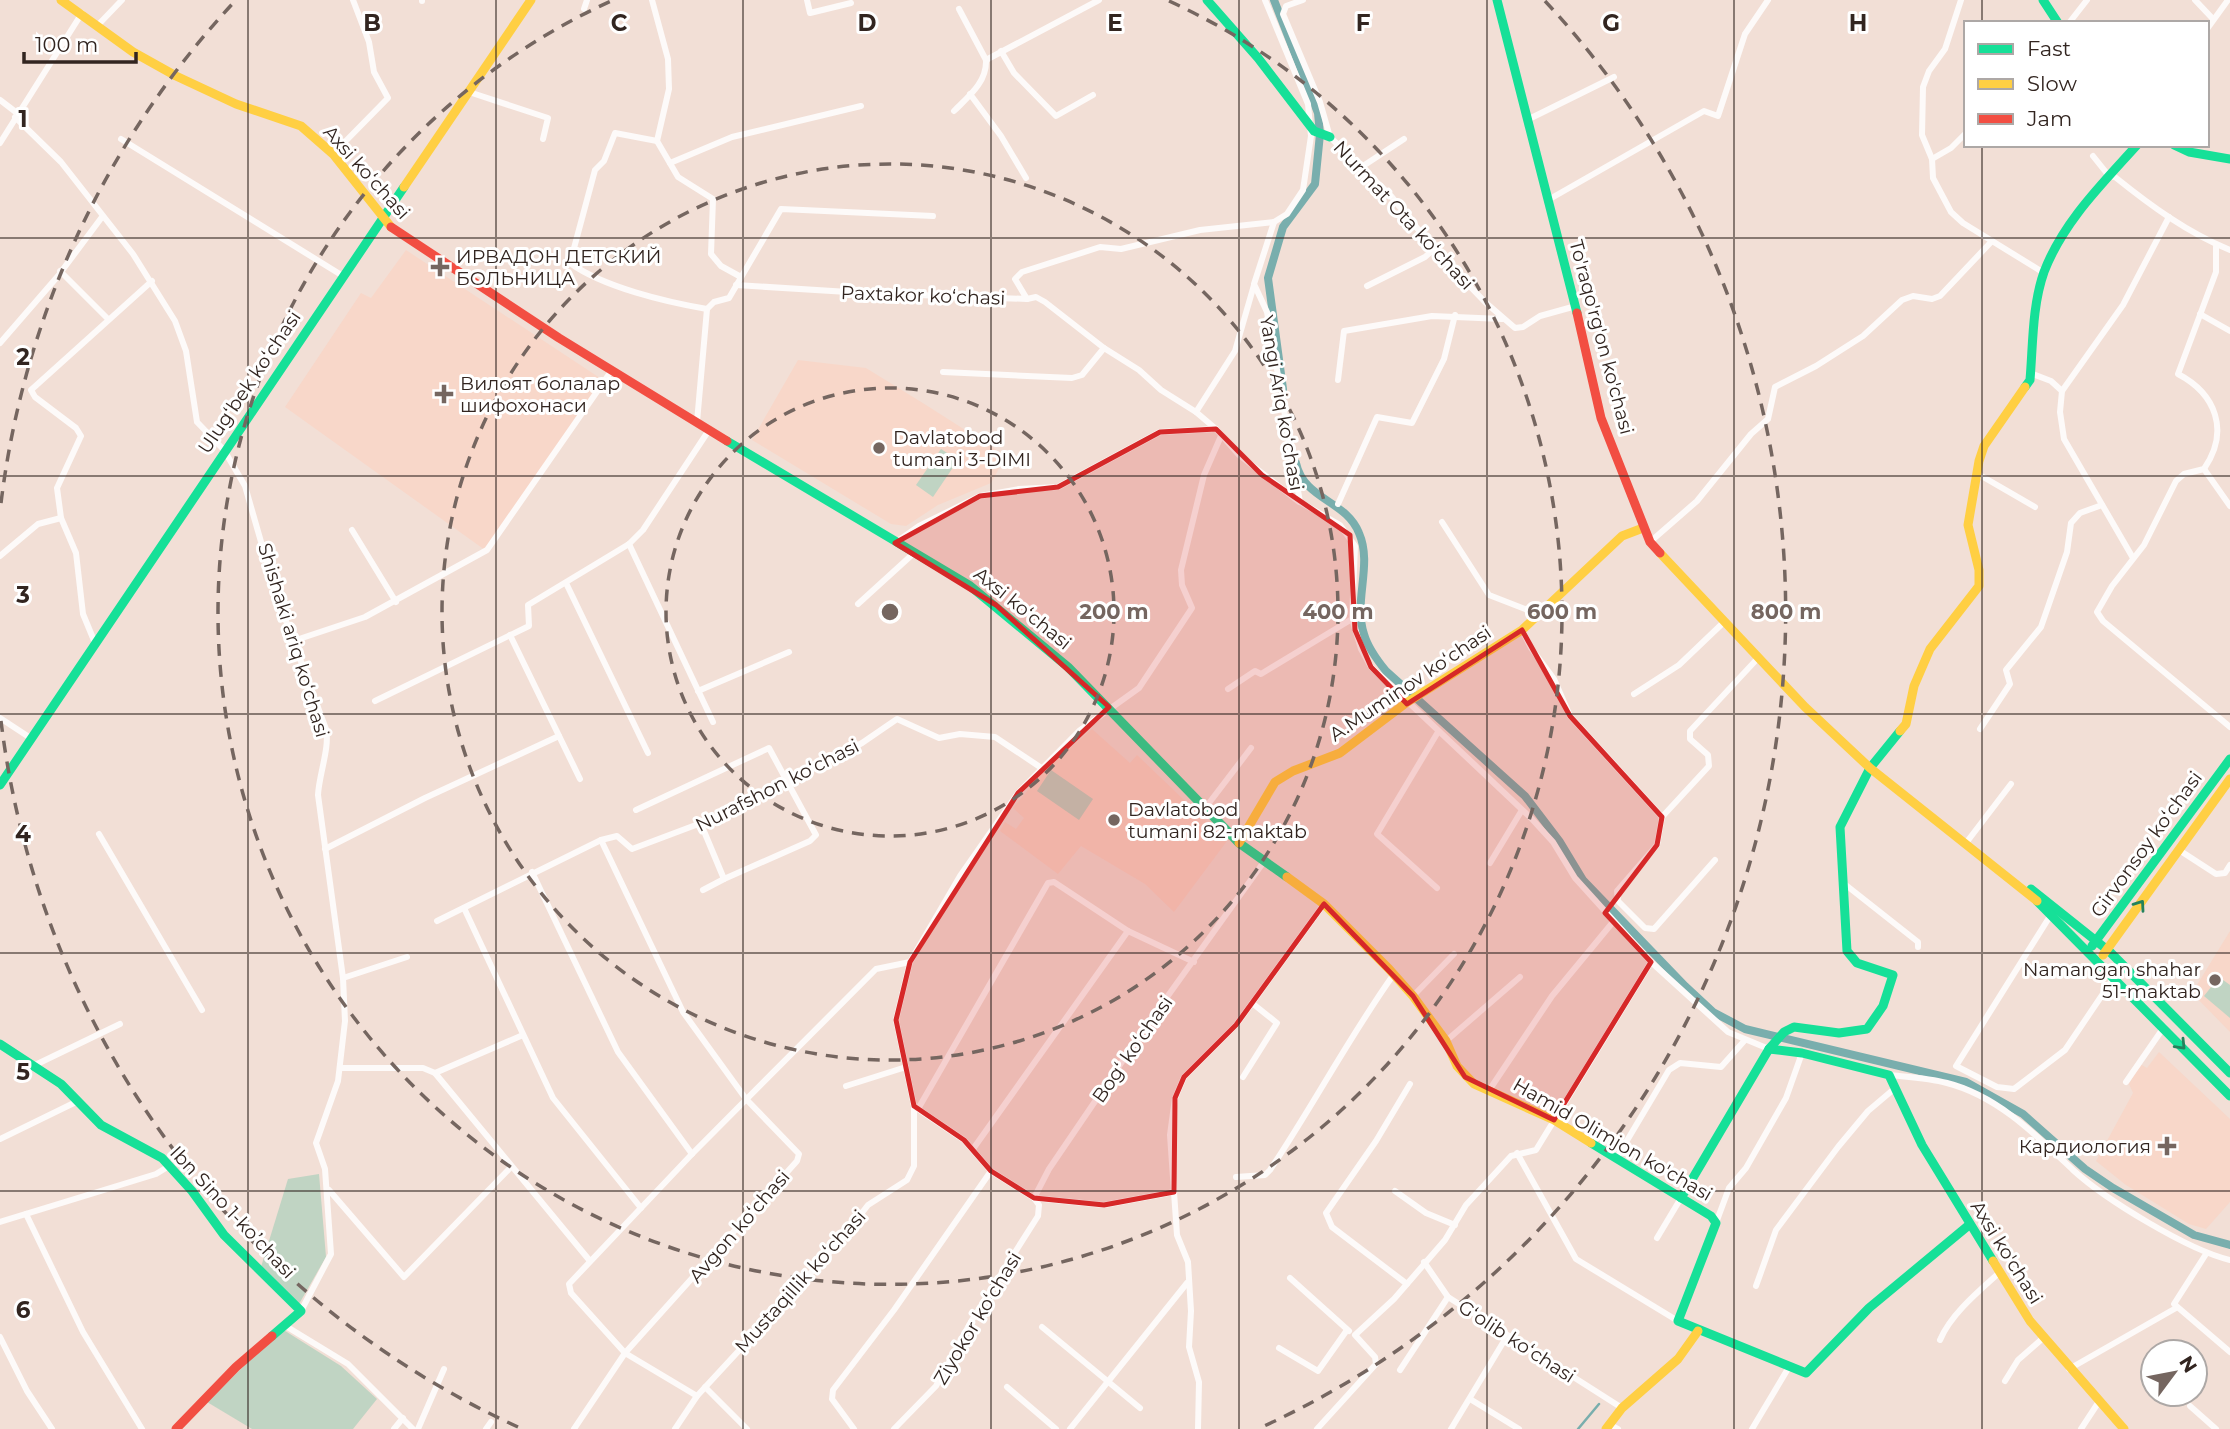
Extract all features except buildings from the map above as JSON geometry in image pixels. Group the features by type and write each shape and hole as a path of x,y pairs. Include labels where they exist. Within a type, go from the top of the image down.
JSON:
{"street":[{"name":"Axsi koʻchasi","path":"61,0 133,52 176,76 236,104 282,117 302,126 333,154 394,230 474,285 895,543 969,585 996,605 1109,707 1239,843"},
{"path":"99,25 122,0"},
{"path":"333,154 388,98 374,72 369,42 353,0"},
{"name":"Ulugʻbek koʻchasi","path":"0,785 224,450 531,0"},
{"path":"584,9 587,0"},
{"path":"652,0 668,60 669,89 657,141 685,184 713,199 711,254 720,266 741,277"},
{"path":"807,0 810,13 851,3"},
{"path":"986,60 1099,0"},
{"path":"1207,0 1258,58 1311,128 1330,137"},
{"path":"1196,412 1235,351 1274,222 1287,214 1303,190 1311,136 1305,96 1265,0"},
{"name":"Nurmat Ota koʻchasi","path":"1303,0 1286,6 1283,14 1320,102 1330,137 1391,196 1434,249 1502,319"},
{"name":"To'raqo'rg'on ko'chasi","path":"1497,0 1576,306 1601,418 1650,542 1758,658 1870,768 2093,945"},
{"path":"1548,200 1704,111 1718,116 1745,34 1768,0"},
{"path":"1961,0 1945,49 1929,71 1923,87 1922,135 1932,159 1933,178 1951,212 1976,234 2045,273"},
{"path":"2043,0 2056,21"},
{"path":"2071,21 2087,0"},
{"path":"2195,0 2213,19"},
{"path":"2209,26 2226,3 2230,11"},
{"path":"954,111 985,76 986,60 958,9"},
{"path":"0,143 82,13"},
{"path":"1001,51 1014,73 1056,116 1093,95"},
{"path":"1527,120 1614,77"},
{"path":"469,92 548,118 543,139"},
{"path":"970,94 1001,136 1026,178"},
{"name":"Shishaki ariq koʻchasi","path":"0,100 50,148 152,281 175,321 186,351 197,422 224,450 245,486 255,513 276,594 328,741 320,768 318,795 344,978 345,1021 340,1068 316,1143 328,1189 331,1254 301,1311"},
{"path":"670,163 732,137 861,106"},
{"path":"657,141 615,133 604,161 595,170 570,263 634,290 707,309"},
{"path":"1932,159 1951,148 1964,135"},
{"path":"121,139 343,276"},
{"path":"1360,168 1404,139"},
{"path":"1657,1238 1771,1047 1784,1032 1794,1027 1839,1033 1867,1029 1883,1006 1893,975 1857,963 1849,955 1840,827 1853,795 1870,768 1906,724 1914,686 1930,649 1979,586 1979,570 1968,525 1978,474 1984,446 2026,389 2035,316 2045,273 2061,238 2080,208 2135,147"},
{"path":"2178,147 2189,152 2230,159"},
{"path":"2093,156 2109,176 2115,177 2169,217 2216,247 2230,250"},
{"path":"697,422 707,309 714,302 729,298 781,209 933,216"},
{"path":"0,343 102,217"},
{"path":"2133,558 2064,439 2060,412 2062,391 2123,304 2169,217"},
{"name":"Paxtakor koʻchasi","path":"1027,299 1014,279 1022,272 1100,247 1121,250 1200,230 1274,222"},
{"path":"1650,542 1697,501 1751,434 1768,419 1775,387 1816,366 1863,336 1902,300 1913,296 1932,299 1940,296 1992,241"},
{"path":"2204,469 2217,438 2216,413 2199,386 2178,374 2216,272 2216,247"},
{"path":"1367,286 1425,257 1434,249"},
{"path":"60,271 108,319"},
{"path":"96,645 79,595 76,553 61,518 57,488 81,436 76,428 35,397 31,390 152,281"},
{"name":"Yangi Ariq koʻchasi","path":"1255,284 1266,312 1300,502 1340,525 1350,535 1355,546 1352,619 1361,649 1371,667 1553,842 1575,878 1651,962 1728,1032 1771,1047"},
{"name":"Paxtakor koʻchasi","path":"736,285 1027,299"},
{"path":"1027,299 1036,297 1045,302 1104,348 1196,412 1262,475 1300,502"},
{"path":"1338,380 1344,331 1432,316 1455,315 1502,319 1515,328 1523,327 1540,316 1576,306"},
{"path":"2200,314 2230,331"},
{"path":"1338,504 1377,417 1412,423 1444,359 1455,315"},
{"path":"943,372 1072,378 1082,374 1104,348"},
{"path":"293,641 365,617 487,550 612,370"},
{"path":"2030,373 2051,381 2062,391"},
{"path":"895,543 919,527 980,496 1058,486 1160,432 1216,429"},
{"path":"375,701 531,624 527,605 629,544 667,498 709,430"},
{"name":"Mustaqillik koʻchasi","path":"675,1429 697,1396 841,1240 868,1205 907,1181 914,1166 916,1108 896,1020 910,962 981,845 1040,767 1109,707 1139,688 1192,608 1182,585 1181,570 1205,475 1221,436"},
{"path":"2204,469 2230,506"},
{"path":"2204,469 2184,474 2176,481 2144,545 2098,608 2099,617 2230,727"},
{"path":"1978,474 2035,507"},
{"path":"1980,729 2010,684 2006,670 2041,627 2067,552 2071,523 2080,513 2102,505"},
{"path":"0,556 38,524 61,518"},
{"path":"1442,522 1489,595 1538,614"},
{"name":"A.Muminov koʻchasi","path":"1239,843 1275,782 1293,771 1340,753 1409,702 1522,630 1622,536 1643,528"},
{"path":"352,530 396,602"},
{"path":"629,544 713,722"},
{"path":"858,604 914,553"},
{"path":"566,583 648,753"},
{"path":"1228,689 1255,671 1261,674 1352,619"},
{"path":"1634,694 1679,665 1724,622"},
{"path":"1522,630 1553,680 1570,716 1662,817"},
{"path":"510,635 580,779"},
{"path":"698,691 789,652"},
{"path":"1715,860 1654,929 1645,928 1618,901 1617,891 1657,845 1662,817 1709,766 1708,755 1690,739 1690,731 1758,658"},
{"path":"0,718 32,739"},
{"name":"Nurafshon koʻchasi","path":"601,839 617,836 632,849 701,824 789,783 862,743 897,719 939,738 960,734 995,737 1040,767"},
{"path":"1437,888 1377,834 1438,732"},
{"path":"325,849 425,798 559,736"},
{"path":"636,810 766,748 772,751 815,838 702,890"},
{"path":"1206,807 1251,748"},
{"name":"Girvonsoy koʻchasi","path":"2093,945 2230,758"},
{"name":"Girvonsoy koʻchasi","path":"2100,960 2230,779"},
{"path":"1966,843 2011,784"},
{"path":"1490,863 1522,810"},
{"path":"701,824 724,879"},
{"path":"99,834 202,1010"},
{"path":"437,921 601,839"},
{"name":"Avgon koʻchasi","path":"574,1429 625,1353 797,1161 799,1154 746,1099 683,1012 601,839"},
{"name":"Hamid Olimjon ko'chasi","path":"1239,843 1324,904 1358,941 1394,974 1446,1041 1465,1077 1474,1084 1554,1120 1711,1216 1716,1223 1678,1321"},
{"path":"2179,850 2216,874 2225,873 2230,865"},
{"name":"Bogʻ koʻchasi","path":"1034,1198 1057,1158 1264,863"},
{"name":"To'raqo'rg'on ko'chasi","path":"1997,867 2059,908 2093,945"},
{"path":"532,872 618,1052 692,1154"},
{"path":"1174,1192 1104,1205 1034,1198 991,1171 973,1149 916,1108 1044,886 1054,882 1128,931 1194,962"},
{"path":"1842,883 1918,942 1918,947"},
{"path":"1606,913 1618,901"},
{"path":"1198,1429 1199,1382 1189,1347 1191,1311 1187,1283 1188,1262 1177,1235 1170,1135 1175,1098 1184,1076 1213,1051 1252,1003 1324,904"},
{"path":"464,908 561,1111 641,1208"},
{"path":"2052,913 1956,1066 1997,1087 2014,1089 2064,1050 2115,976"},
{"path":"1490,1089 1552,996 1613,922"},
{"path":"973,1149 1128,931"},
{"path":"2093,945 2106,951 2230,1073"},
{"path":"2093,945 2100,960 2230,1096"},
{"path":"1413,996 1454,954"},
{"path":"344,978 407,957"},
{"path":"697,1396 625,1353 572,1293 569,1284 692,1154 876,969 910,962"},
{"path":"1355,1335 1407,1284 1455,1225 1479,1189 1517,1153 1536,1150 1651,962"},
{"path":"1236,1177 1265,1175 1270,1170 1312,1107 1369,1009 1394,974"},
{"path":"1446,1041 1520,977"},
{"path":"1243,1077 1277,1023 1252,1003"},
{"path":"33,1066 120,1024"},
{"path":"2126,1082 2164,1027"},
{"path":"435,1073 523,1035"},
{"path":"1616,1159 1669,1070 1681,1063 1725,1066 1745,1040"},
{"name":"Ibn Sino 1-koʼchasi","path":"0,1044 61,1084 101,1125 157,1154 192,1191 224,1235 301,1311"},
{"path":"1771,1047 1889,1075 1948,1083 1979,1097 2021,1122 2052,1147 2074,1171 2112,1198 2206,1254 2230,1260"},
{"path":"1716,1223 1729,1188 1753,1157 1786,1098 1802,1053"},
{"path":"846,1087 906,1067"},
{"path":"340,1068 423,1068 435,1073 590,1261"},
{"name":"Axsi ko'chasi","path":"1889,1075 1922,1146 2042,1339 2124,1429"},
{"path":"1407,1284 1332,1227 1326,1213 1376,1141 1410,1084"},
{"path":"1756,1286 1776,1230 1868,1111 1894,1089"},
{"path":"0,1139 78,1101"},
{"path":"1517,1153 1576,1259 1678,1321 1802,1373 1811,1370 1869,1308 1969,1225"},
{"path":"0,1222 156,1174 169,1166"},
{"path":"328,1189 404,1277 511,1167"},
{"path":"854,1429 832,1399 833,1390 894,1310 991,1171"},
{"path":"1395,1191 1426,1213 1455,1225"},
{"name":"Ziyokor koʻchasi","path":"894,1429 936,1387 972,1320 1038,1216 1040,1205 1034,1198"},
{"path":"26,1214 83,1332 142,1429"},
{"path":"2206,1254 2174,1304 2230,1352"},
{"name":"Gʻolib koʻchasi","path":"1424,1262 1448,1297 1622,1408"},
{"path":"1940,1340 1944,1331 1977,1293 1999,1273"},
{"path":"1290,1278 1355,1335 1375,1357 1376,1364 1317,1429"},
{"path":"1070,1429 1187,1283"},
{"path":"1400,1370 1448,1297"},
{"path":"2070,1369 2176,1308"},
{"path":"176,1429 282,1324 301,1311"},
{"path":"282,1324 348,1364 416,1429 444,1369"},
{"path":"1042,1327 1140,1408"},
{"path":"1279,1348 1318,1371 1347,1330"},
{"path":"1612,1428 1622,1408 1678,1360 1698,1331"},
{"path":"1451,1429 1507,1336"},
{"path":"0,1337 27,1391 52,1429"},
{"path":"2005,1381 2018,1360 2042,1339"},
{"path":"1752,1429 1788,1367"},
{"path":"705,1387 747,1429"},
{"path":"1007,1387 1056,1429"},
{"path":"1470,1399 1519,1429"},
{"path":"2081,1429 2098,1403"},
{"path":"2192,1408 2216,1429"},
{"path":"394,1429 403,1418"},
{"path":"486,1429 491,1422"}],"highlighted area":[{"path":"1216,429 1262,475 1350,535 1355,630 1371,667 1407,704 1522,630 1570,716 1662,817 1657,845 1605,913 1651,962 1554,1120 1465,1077 1413,996 1324,904 1236,1025 1184,1077 1175,1098 1174,1192 1104,1205 1034,1198 991,1171 964,1140 914,1106 896,1020 910,962 1018,793 1109,707 996,605 895,543 980,496 1058,487 1160,432"}],"shaded area":[{"name":"Вилоят болалар шифохонаси","path":"406,250 603,380 485,550 285,407 361,293 371,298"},
{"name":"Davlatobod tumani 3-DIMI","path":"798,360 866,368 1006,456 991,483 938,505 906,526 891,524 752,440"},
{"name":"Davlatobod tumani 82-maktab","path":"1092,729 1130,763 1137,755 1227,841 1174,912 1145,884 1081,846 1058,874 1000,831 1005,822 1016,829 1024,818 1013,808 1046,769"},
{"name":"Namangan shahar 51-maktab","path":"2230,931 2230,1032 2192,993"},
{"name":"Кардиология","path":"2159,1052 2230,1119 2230,1202 2206,1229 2189,1224 2126,1185 2096,1161 2133,1093 2129,1084 2140,1064 2147,1068"}],"green space":[{"path":"941,449 958,460 933,497 916,485"},
{"path":"1051,770 1093,799 1079,820 1037,791"},
{"path":"2219,977 2230,985 2230,1018 2204,996"},
{"path":"319,1174 326,1257 299,1304 261,1267 288,1179"},
{"path":"282,1329 341,1366 377,1399 353,1429 252,1429 207,1402"}],"waterway":[{"path":"1274,0 1318,113 1320,134 1315,184 1283,227 1268,278 1283,389"},
{"path":"1296,463 1307,485 1345,513 1359,533 1364,558 1361,621 1368,644 1379,663 1525,796 1560,842 1583,880 1713,1012 1745,1029 1966,1082 2023,1114 2085,1169 2113,1188 2194,1235 2230,1245"},
{"path":"1578,1429 1599,1404"}],"traffic: fast":[{"path":"1207,0 1258,58 1314,131 1330,137"},
{"path":"1497,0 1577,313"},
{"path":"2043,0 2057,21"},
{"path":"2025,387 2030,380 2037,298 2052,254 2084,204 2135,147"},
{"path":"2178,147 2189,152 2230,159"},
{"path":"0,785 404,187"},
{"path":"727,441 969,585 1068,667 1239,843 1287,877"},
{"path":"1681,1198 1769,1049 1784,1032 1794,1027 1839,1033 1867,1029 1883,1006 1893,975 1857,963 1847,951 1840,827 1870,768 1900,731"},
{"path":"2092,946 2230,759"},
{"path":"2031,889 2110,952 2230,1073"},
{"path":"2037,901 2230,1096"},
{"path":"0,1044 61,1084 101,1125 162,1158 192,1191 224,1235 301,1311 272,1336"},
{"path":"1769,1049 1802,1053 1889,1075 1922,1145 1993,1261"},
{"path":"1591,1143 1711,1216 1716,1223 1678,1321 1806,1373 1869,1308 1969,1225"}],"traffic: slow":[{"path":"61,0 133,52 176,76 236,104 301,126 333,154 391,227"},
{"path":"404,187 531,0"},
{"path":"1900,731 1906,724 1914,686 1930,649 1979,586 1979,570 1968,525 1979,461 1984,446 2025,387"},
{"path":"1239,843 1275,782 1293,771 1340,753 1406,703 1522,630 1622,536 1643,528"},
{"path":"1660,553 1805,707 1870,768 2037,901"},
{"path":"2103,955 2230,779"},
{"path":"1287,877 1324,904 1389,969 1413,996 1446,1041 1457,1066 1474,1084 1554,1120 1591,1143"},
{"path":"1993,1261 2030,1321 2124,1429"},
{"path":"1606,1429 1622,1408 1678,1359 1698,1331"}],"traffic: jam":[{"path":"391,227 559,338 727,441"},
{"path":"1577,313 1601,418 1650,542 1660,553"},
{"path":"176,1429 236,1367 272,1336"}],"place":[{"name":"ИРВАДОН ДЕТСКИЙ БОЛЬНИЦА","path":"440,267"},
{"name":"Вилоят болалар шифохонаси","path":"444,394"},
{"name":"Davlatobod tumani 3-DIMI","path":"879,448"},
{"name":"Davlatobod tumani 82-maktab","path":"1114,820"},
{"name":"Namangan shahar 51-maktab","path":"2215,980"},
{"name":"Кардиология","path":"2167,1146"}]}
